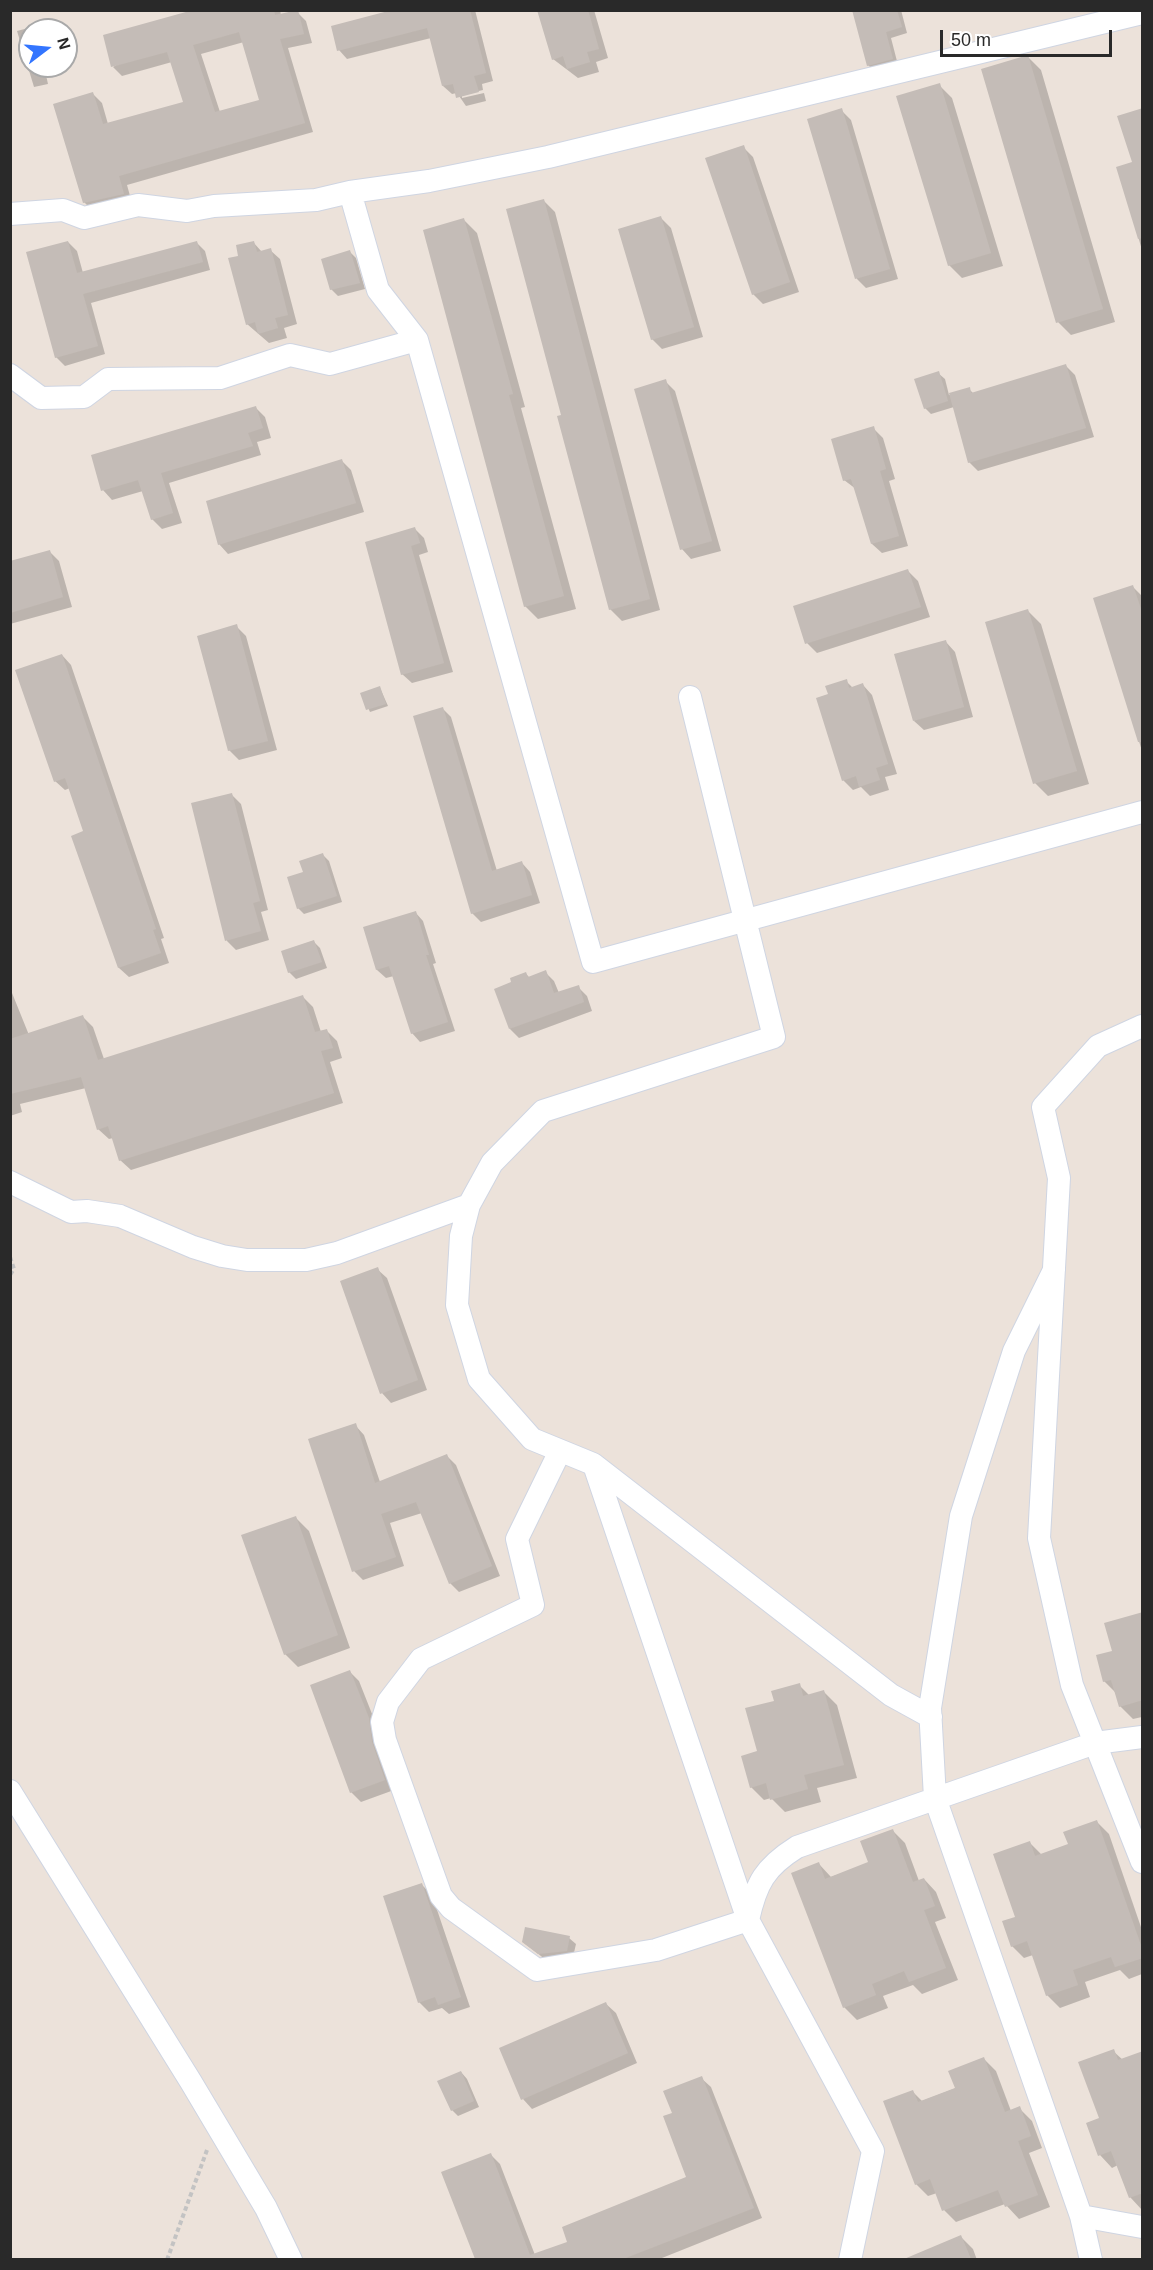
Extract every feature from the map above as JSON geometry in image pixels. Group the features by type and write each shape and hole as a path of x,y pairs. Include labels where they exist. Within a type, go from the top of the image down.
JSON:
{"street":[{"path":"10,214 63,210 84,218 138,205 187,211 214,206 316,200 350,192 429,182 548,157 1143,13"},
{"path":"350,192 378,290 417,340 594,962 1143,812"},
{"path":"10,375 41,398 84,397 108,379 220,378 290,355 330,364 417,340"},
{"path":"690,697 774,1037 543,1111 492,1163 469,1205 461,1236 457,1305 479,1379 532,1439 593,1464 891,1695 931,1717"},
{"path":"1143,1026 1098,1046 1043,1107 1059,1178 1039,1538 1072,1685 1143,1862"},
{"path":"10,1182 70,1212 87,1211 120,1216 193,1247 222,1257 247,1260 306,1260 336,1254 469,1205"},
{"path":"1054,1270 1014,1351 961,1516 931,1717 935,1798 1081,2216 1091,2259"},
{"path":"560,1450 517,1539 533,1605 421,1659 388,1702 382,1722 385,1740 441,1896 451,1908 537,1970 656,1950 748,1920"},
{"path":"593,1464 748,1920 873,2151 850,2259"},
{"path":"748,1920 753,1896 763,1875 776,1860 797,1847 1095,1743 1143,1737"},
{"path":"10,1791 216,2124 266,2208 291,2259"},
{"path":"1081,2216 1143,2227"}],"path":[{"path":"10,1257 14,1269 10,1275"},
{"path":"167,2259 216,2124"}],"building":[{"path":"193,10 274,10 275,15 298,10 304,34 280,39 305,123 119,176 124,194 83,203 53,104 93,92 103,124 183,102 167,52 111,67 103,35","holes":["239,32 259,100 215,112 193,45"]},
{"path":"392,10 470,10 486,73 474,76 479,92 456,98 453,84 442,86 427,28 337,51 331,26"},
{"path":"537,10 588,10 599,49 587,52 590,62 567,69 563,56 552,60"},
{"path":"852,10 897,10 902,27 886,32 893,59 867,66"},
{"path":"1028,55 1103,309 1056,323 981,69"},
{"path":"940,83 991,253 948,266 896,96"},
{"path":"842,108 890,269 855,279 807,119"},
{"path":"1143,108 1143,238 1138,239 1116,167 1132,162 1117,116"},
{"path":"744,145 790,282 752,295 705,158"},
{"path":"544,199 650,599 609,610 557,416 561,415 506,209"},
{"path":"661,216 694,327 651,340 618,229"},
{"path":"464,218 513,394 509,395 564,596 524,607 423,230"},
{"path":"68,241 77,273 197,241 203,262 83,294 98,346 55,358 26,252"},
{"path":"254,241 257,252 271,248 288,315 275,318 278,328 258,334 255,322 246,325 228,258 238,256 236,245"},
{"path":"350,250 360,283 330,290 321,259"},
{"path":"1066,364 1086,428 968,463 949,393 970,387 971,393"},
{"path":"939,371 948,401 924,409 914,379"},
{"path":"666,379 712,541 680,550 634,389"},
{"path":"256,406 263,428 248,433 253,446 161,473 173,513 151,520 138,480 101,491 91,455"},
{"path":"874,426 886,469 880,471 899,536 871,544 851,479 843,481 831,439"},
{"path":"342,459 356,503 218,545 206,501"},
{"path":"415,527 420,543 411,546 444,663 401,675 365,542"},
{"path":"50,550 63,597 10,613 10,561"},
{"path":"908,569 921,607 805,644 793,606"},
{"path":"1133,585 1143,615 1143,742 1138,742 1093,598"},
{"path":"1028,609 1077,771 1033,784 985,622"},
{"path":"237,624 268,741 228,751 197,636"},
{"path":"946,640 964,707 913,721 894,654"},
{"path":"62,654 156,929 153,930 161,953 118,968 71,836 83,831 65,778 54,782 15,670"},
{"path":"847,679 849,688 863,683 888,764 876,768 880,780 859,787 856,776 842,781 816,698 828,694 825,686"},
{"path":"380,686 386,704 366,710 360,693"},
{"path":"443,707 492,871 522,861 532,895 471,914 413,716"},
{"path":"232,793 260,901 253,903 261,931 225,941 191,803"},
{"path":"323,853 337,896 297,909 287,877 303,872 299,861"},
{"path":"416,911 429,955 426,955 448,1022 411,1034 389,966 376,970 363,927"},
{"path":"314,940 322,962 288,973 281,951"},
{"path":"546,970 554,993 579,985 584,1002 509,1029 494,989 511,982 510,978 526,972 528,977"},
{"path":"303,995 315,1032 327,1029 333,1048 321,1051 334,1093 119,1161 108,1126 97,1130 81,1077 10,1094 10,1039 83,1015 98,1060"},
{"path":"378,1267 418,1380 380,1394 340,1281"},
{"path":"356,1423 375,1483 447,1454 492,1566 449,1584 416,1502 381,1514 396,1557 352,1572 308,1439"},
{"path":"296,1516 338,1635 284,1655 241,1535"},
{"path":"1143,1612 1143,1700 1119,1707 1111,1680 1103,1682 1096,1655 1112,1651 1104,1623"},
{"path":"350,1670 369,1718 372,1742 385,1780 350,1793 310,1685"},
{"path":"800,1683 803,1696 824,1690 844,1765 804,1775 808,1789 770,1800 766,1783 750,1788 741,1756 757,1751 745,1708 774,1701 771,1691"},
{"path":"1097,1820 1143,1951 1143,1958 1115,1967 1111,1957 1073,1970 1078,1985 1046,1996 1027,1941 1011,1947 1002,1921 1015,1917 993,1854 1030,1841 1035,1856 1068,1844 1063,1832"},
{"path":"893,1829 913,1882 924,1878 935,1906 924,1910 946,1968 909,1982 904,1971 872,1984 876,1995 843,2008 791,1873 819,1862 825,1879 868,1862 860,1841"},
{"path":"422,1883 461,1997 438,2005 435,1997 418,2003 383,1896"},
{"path":"525,1927 570,1936 567,1951 538,1954 522,1942"},
{"path":"606,2002 628,2053 521,2100 499,2048"},
{"path":"1114,2049 1118,2060 1143,2051 1143,2193 1129,2198 1111,2151 1098,2156 1086,2123 1099,2118 1078,2062"},
{"path":"984,2057 1005,2112 1020,2106 1031,2136 1018,2141 1038,2195 1005,2207 998,2190 942,2211 930,2179 915,2185 883,2101 913,2090 918,2102 955,2088 948,2071"},
{"path":"461,2071 474,2101 451,2111 437,2081"},
{"path":"702,2076 754,2208 623,2259 475,2259 441,2172 491,2153 530,2255 567,2242 562,2227 686,2177 663,2116 672,2113 663,2091"},
{"path":"961,2235 971,2259 904,2259"}]}
